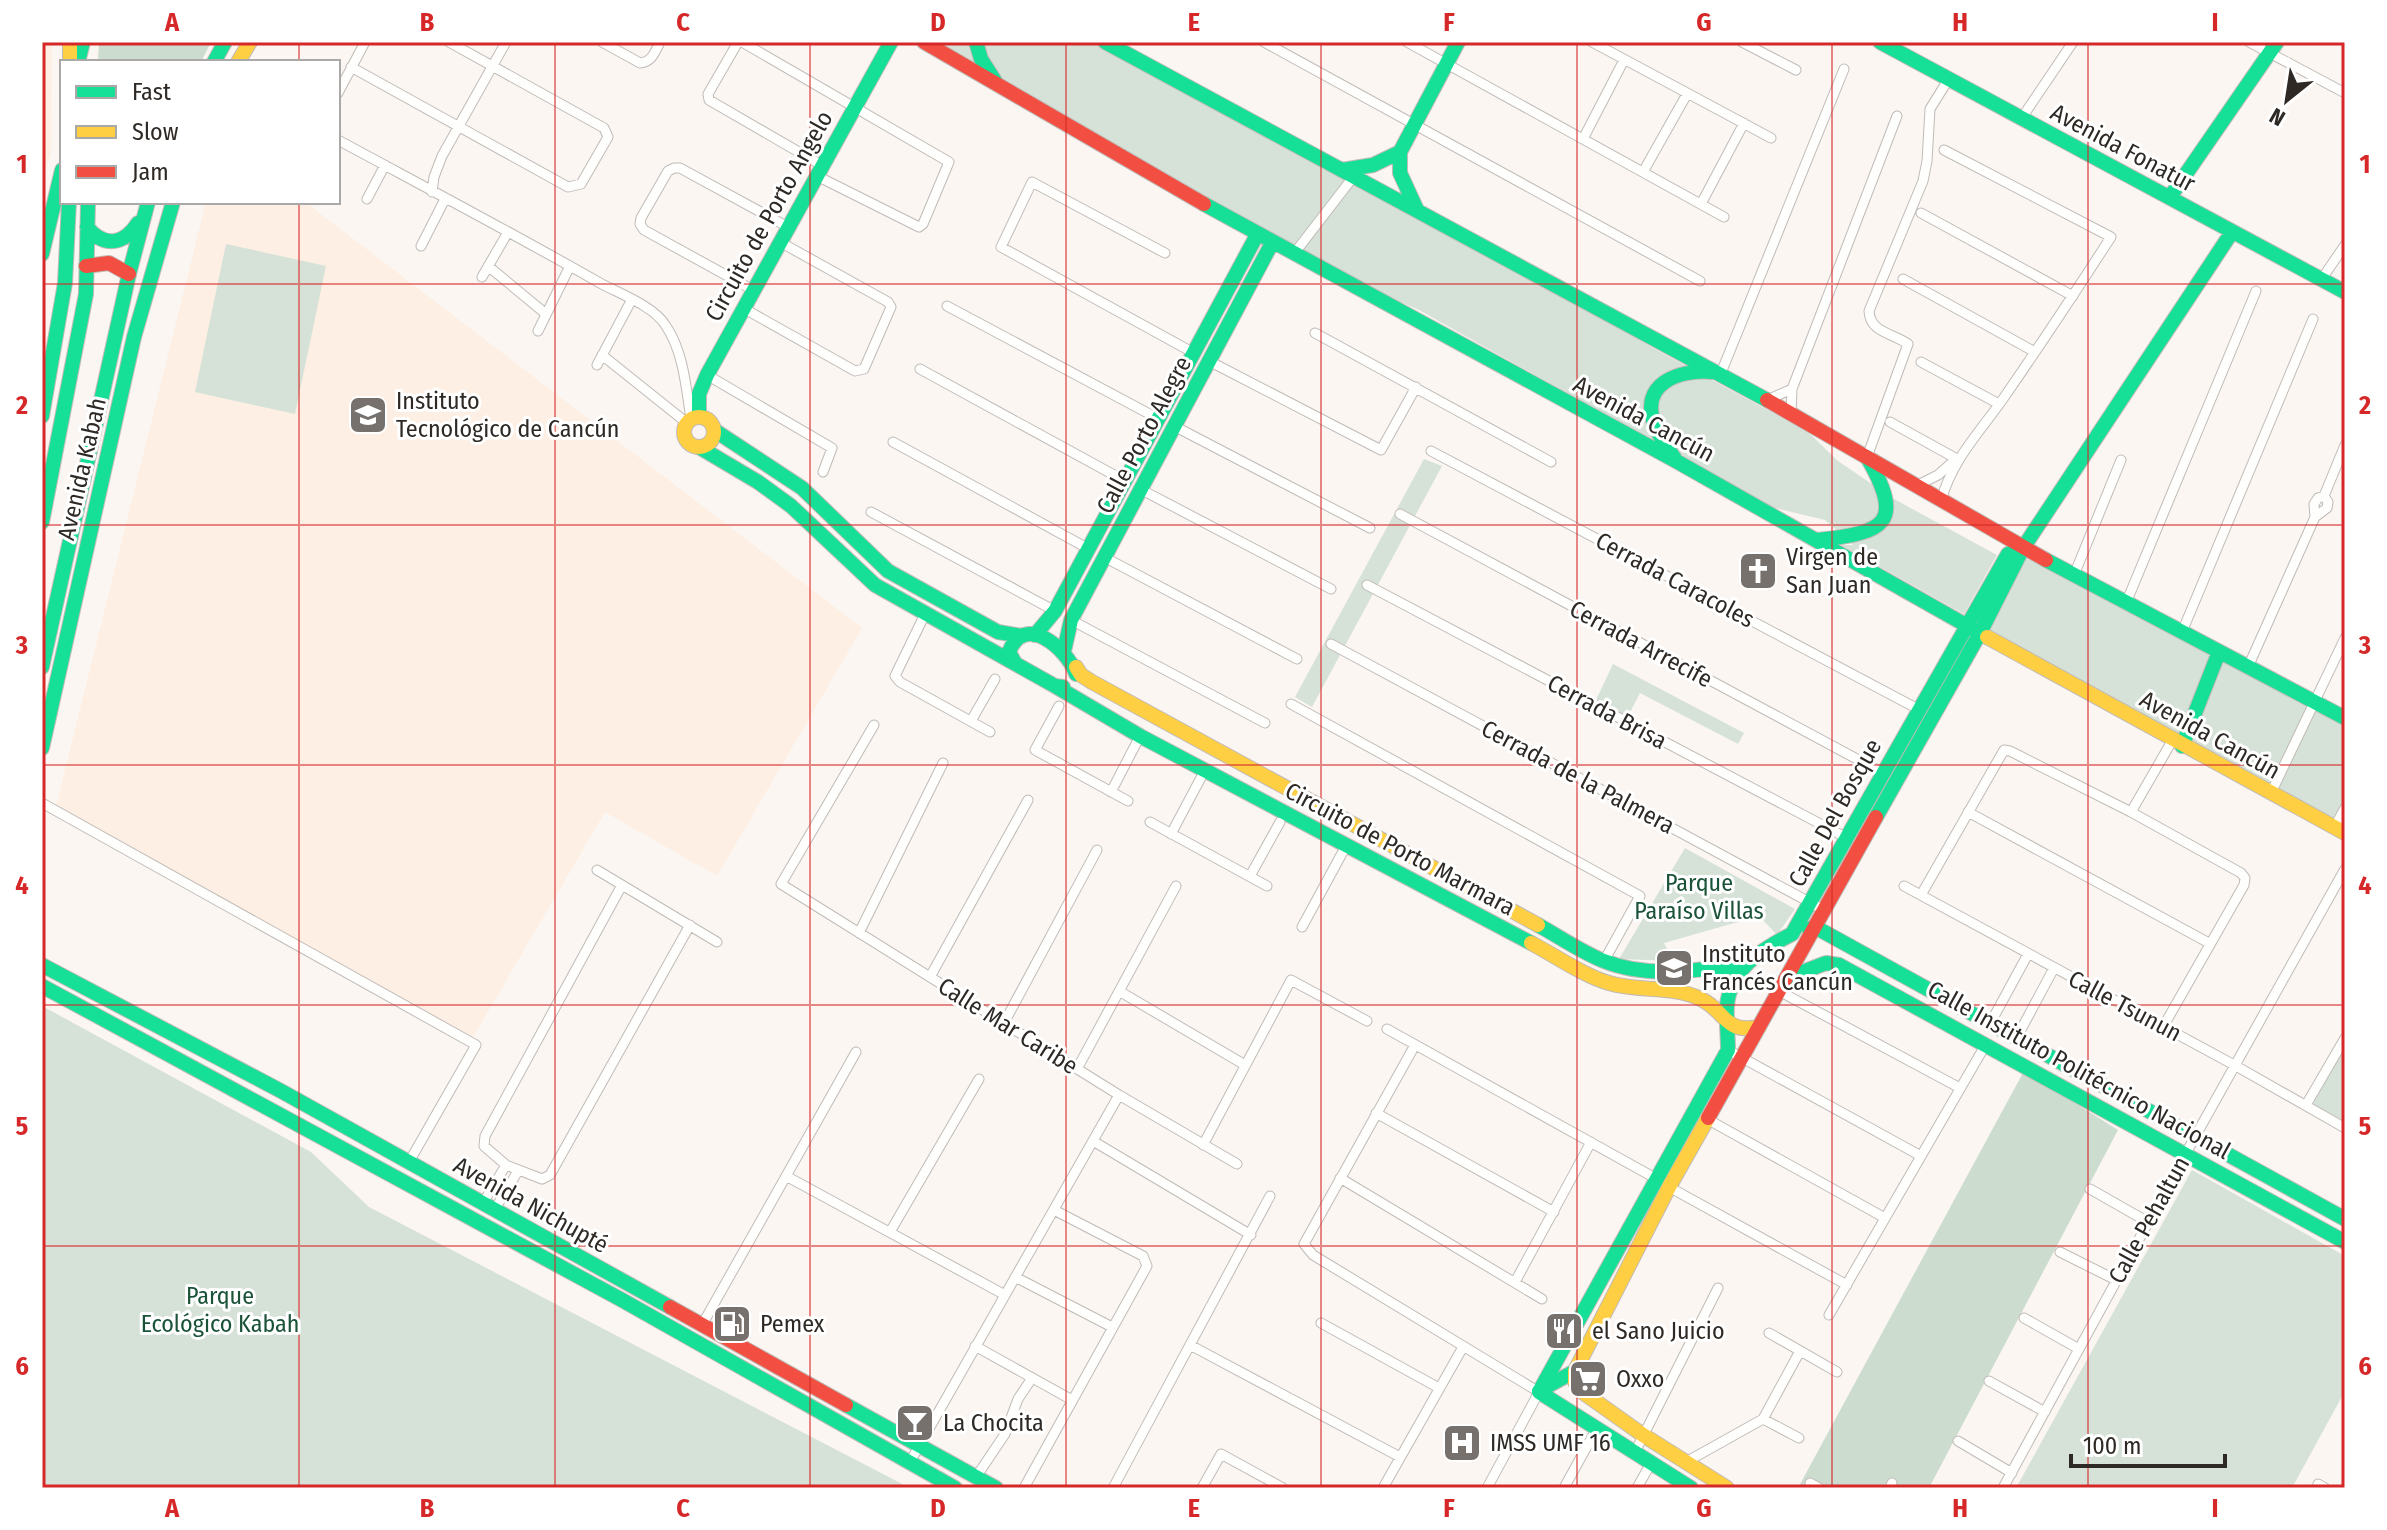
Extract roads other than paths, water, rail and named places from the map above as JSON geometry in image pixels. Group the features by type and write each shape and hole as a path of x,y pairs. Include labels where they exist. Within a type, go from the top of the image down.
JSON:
{"street":[{"path":"215,60 225,42"},
{"path":"239,60 250,42"},
{"path":"340,89 365,42"},
{"path":"351,67 568,187 581,184 608,137 607,132 449,42"},
{"path":"432,192 442,156 506,42"},
{"path":"602,42 640,63 651,58 660,42"},
{"path":"740,42 856,106 949,162 923,224 914,227 820,171 709,100 708,94 740,42"},
{"name":"Circuito de Porto Angelo","path":"692,420 707,375 891,42"},
{"name":"Avenida Cancún","path":"924,42 1257,235 1676,461 1974,630 2340,831"},
{"path":"976,42 981,59 997,84"},
{"path":"1105,42 1721,373 2023,548 2345,718"},
{"path":"1264,42 1700,281"},
{"path":"1407,42 1724,217"},
{"path":"1417,210 1400,173 1400,152 1458,42"},
{"path":"1592,42 1771,138"},
{"path":"1742,42 1796,70"},
{"name":"Avenida Fonatur","path":"1880,42 2345,292"},
{"path":"2021,119 2073,42"},
{"path":"2249,42 2274,47 2345,93"},
{"path":"2170,197 2274,47"},
{"path":"1583,139 1624,60"},
{"path":"1721,373 1844,69"},
{"path":"1816,540 1853,537 1872,530 1883,519 1887,506 1886,494 1867,457 1908,344 1876,328 1869,321 1869,311 1923,181 1930,109 1948,80"},
{"path":"1643,172 1687,94"},
{"path":"1791,413 1792,389 1897,116"},
{"path":"1701,204 1744,123"},
{"path":"340,141 570,266 665,323 675,342 692,420 686,438 699,447 710,442 714,430"},
{"path":"1941,501 1957,459 1999,404 2111,237 1944,150"},
{"path":"1293,255 1348,173 1384,163 1400,152"},
{"path":"367,199 385,165"},
{"path":"753,290 644,230 640,224 641,218 668,171 680,168 788,227"},
{"path":"42,254 43,239 60,177"},
{"path":"1165,253 1032,182 1001,247 1192,352 1381,450 1416,387"},
{"path":"421,246 445,199"},
{"path":"42,416 59,332 70,238 69,204"},
{"name":"Avenida Kabah","path":"42,522 86,294 88,204"},
{"name":"Avenida Kabah","path":"42,748 134,337 172,204"},
{"path":"87,226 94,238 117,243 133,234 146,208"},
{"name":"Avenida Kabah","path":"42,667 146,208"},
{"path":"1921,213 2073,296"},
{"path":"482,277 508,232"},
{"name":"Calle Del Bosque","path":"1575,1371 1669,1187 1815,927 1974,630 2023,548 2232,232"},
{"name":"Calle Porto Alegre","path":"1028,636 1055,611 1257,235"},
{"path":"743,308 855,371 864,369 891,307 888,302 780,242"},
{"name":"Calle Porto Alegre","path":"1064,651 1071,620 1272,243"},
{"path":"2321,280 2345,245"},
{"path":"86,266 109,263 129,274"},
{"path":"488,266 546,314"},
{"path":"538,331 570,266"},
{"path":"1903,279 2035,352"},
{"path":"2126,603 2256,291"},
{"path":"631,301 599,360 692,420"},
{"path":"947,306 1157,418"},
{"path":"2182,632 2313,319"},
{"path":"1315,333 1551,462"},
{"path":"1921,362 1999,404"},
{"path":"920,369 1331,589"},
{"path":"1676,461 1653,418 1652,401 1658,387 1668,377 1685,371 1721,373"},
{"path":"707,375 832,448 823,472"},
{"path":"1767,400 1792,389"},
{"path":"98,410 106,455"},
{"name":"Circuito de Porto Marmara","path":"692,420 708,420 714,430 768,464 821,505 888,571 998,632 1052,641 1064,651 1081,675 1092,682 1604,961 1660,973 1746,964"},
{"path":"1890,422 1957,459"},
{"path":"1174,426 1370,528"},
{"path":"893,442 1297,659"},
{"path":"2248,667 2315,517 2314,504 2324,496 2345,445"},
{"name":"Circuito de Porto Marmara","path":"699,447 758,482 809,521 875,585 1140,736 1607,983 1699,998"},
{"name":"Cerrada Caracoles","path":"1431,451 1918,709"},
{"path":"1916,486 1938,475 1957,459"},
{"path":"2074,575 2121,460"},
{"path":"758,482 768,464"},
{"path":"871,512 1265,723"},
{"name":"Cerrada Arrecife","path":"1400,514 1883,773"},
{"name":"Cerrada Brisa","path":"1367,585 1847,838"},
{"path":"925,614 895,676 900,682 990,732"},
{"name":"Calle Del Bosque","path":"1746,964 1792,934 1918,709 1974,630"},
{"path":"1015,663 1009,652 1010,645 1028,636"},
{"path":"2271,793 2345,638"},
{"name":"Cerrada de la Palmera","path":"1331,644 1824,910"},
{"path":"2131,812 2177,743 2219,652"},
{"path":"1055,686 1067,687 1073,683 1076,667"},
{"path":"971,721 995,679"},
{"path":"1291,704 1640,896 1604,961"},
{"path":"1059,706 1035,750 1128,801"},
{"name":"Calle Mar Caribe","path":"874,725 781,884 1119,1095 1237,1164"},
{"path":"1111,792 1140,736"},
{"path":"1921,895 2004,750 2131,812 2245,878 2244,885 2163,1027"},
{"path":"859,933 943,763"},
{"path":"1171,834 1205,770"},
{"path":"930,977 1028,800"},
{"path":"42,803 476,1045 409,1162"},
{"path":"2340,831 2345,808"},
{"path":"1968,812 2209,943"},
{"path":"1150,822 1267,886"},
{"path":"1250,876 1280,822"},
{"path":"1302,927 1346,846"},
{"path":"1004,1023 1097,850"},
{"name":"Calle Pehaltun","path":"2003,1488 2345,869"},
{"path":"597,870 717,942"},
{"path":"622,885 485,1136 484,1146 506,1165 542,1179 550,1175 690,925"},
{"path":"1077,1069 1176,886"},
{"name":"Calle Tsunun","path":"1904,886 2345,1128"},
{"path":"1792,934 1815,927"},
{"name":"Calle Instituto Politécnico Nacional","path":"1815,927 2345,1219"},
{"path":"1991,1022 2028,954"},
{"path":"1860,976 1870,957"},
{"name":"Calle Instituto Politécnico Nacional","path":"1787,978 1826,963 1839,965 2345,1242"},
{"path":"1487,1488 1728,1050 1728,1000 1734,981 1746,964"},
{"path":"2017,1037 2054,968"},
{"name":"Avenida Nichupté","path":"43,969 281,1091 996,1488"},
{"path":"1703,969 1699,998 1712,1006 1729,1026 1746,1031 1759,1027"},
{"path":"1203,1145 1291,980 1367,1021"},
{"name":"Avenida Nichupté","path":"42,986 622,1300 955,1488"},
{"path":"1119,991 1245,1065"},
{"path":"1779,991 1960,1088"},
{"path":"1387,1029 1655,1178"},
{"path":"2306,1105 2345,1038"},
{"path":"1829,1315 1986,1044"},
{"path":"1415,1045 1304,1244 1313,1255 1691,1488"},
{"path":"1728,1050 1921,1156"},
{"path":"702,1325 856,1052"},
{"path":"890,1232 979,1079"},
{"path":"910,1462 1119,1095"},
{"path":"1376,1113 1554,1212"},
{"path":"1707,1119 1885,1218"},
{"path":"1093,1141 1251,1235"},
{"path":"1515,1282 1591,1142"},
{"path":"489,1206 506,1165"},
{"path":"489,1206 518,1171"},
{"path":"786,1176 1005,1295"},
{"path":"1340,1178 1542,1299"},
{"path":"1669,1187 1847,1285"},
{"path":"2090,1189 2148,1222"},
{"path":"1113,1488 1270,1196"},
{"path":"1024,1488 1147,1266 1143,1256 1054,1210"},
{"path":"2060,1252 2116,1280"},
{"path":"1015,1277 1112,1327"},
{"path":"622,1300 629,1285"},
{"path":"1635,1452 1718,1288"},
{"path":"2024,1318 2079,1349"},
{"path":"1321,1323 1439,1388"},
{"path":"1769,1333 1837,1372"},
{"path":"1190,1345 1400,1457"},
{"path":"975,1346 1072,1400"},
{"path":"1383,1488 1463,1347"},
{"path":"1686,1462 1763,1419 1800,1351"},
{"path":"1539,1392 1575,1371"},
{"path":"1575,1371 1574,1378 1581,1391 1727,1488"},
{"path":"976,1477 1005,1434 1018,1399 1032,1378"},
{"path":"1989,1381 2045,1412"},
{"path":"1763,1419 1799,1438"},
{"path":"1564,1488 1597,1428"},
{"path":"1958,1441 2012,1473"},
{"path":"1202,1488 1221,1454 1283,1488"},
{"path":"1637,1488 1651,1463"}],"place":[{"name":"Instituto Tecnológico de Cancún","path":"368,415"},
{"name":"Virgen de San Juan","path":"1758,571"},
{"name":"Instituto Francés Cancún","path":"1674,968"},
{"name":"Pemex","path":"732,1324"},
{"name":"el Sano Juicio","path":"1564,1331"},
{"name":"Oxxo","path":"1588,1379"},
{"name":"La Chocita","path":"915,1423"},
{"name":"IMSS UMF 16","path":"1462,1443"}],"park label":[{"name":"Parque Paraíso Villas","path":"1699,897"},
{"name":"Parque Ecológico Kabah","path":"220,1310"}]}
